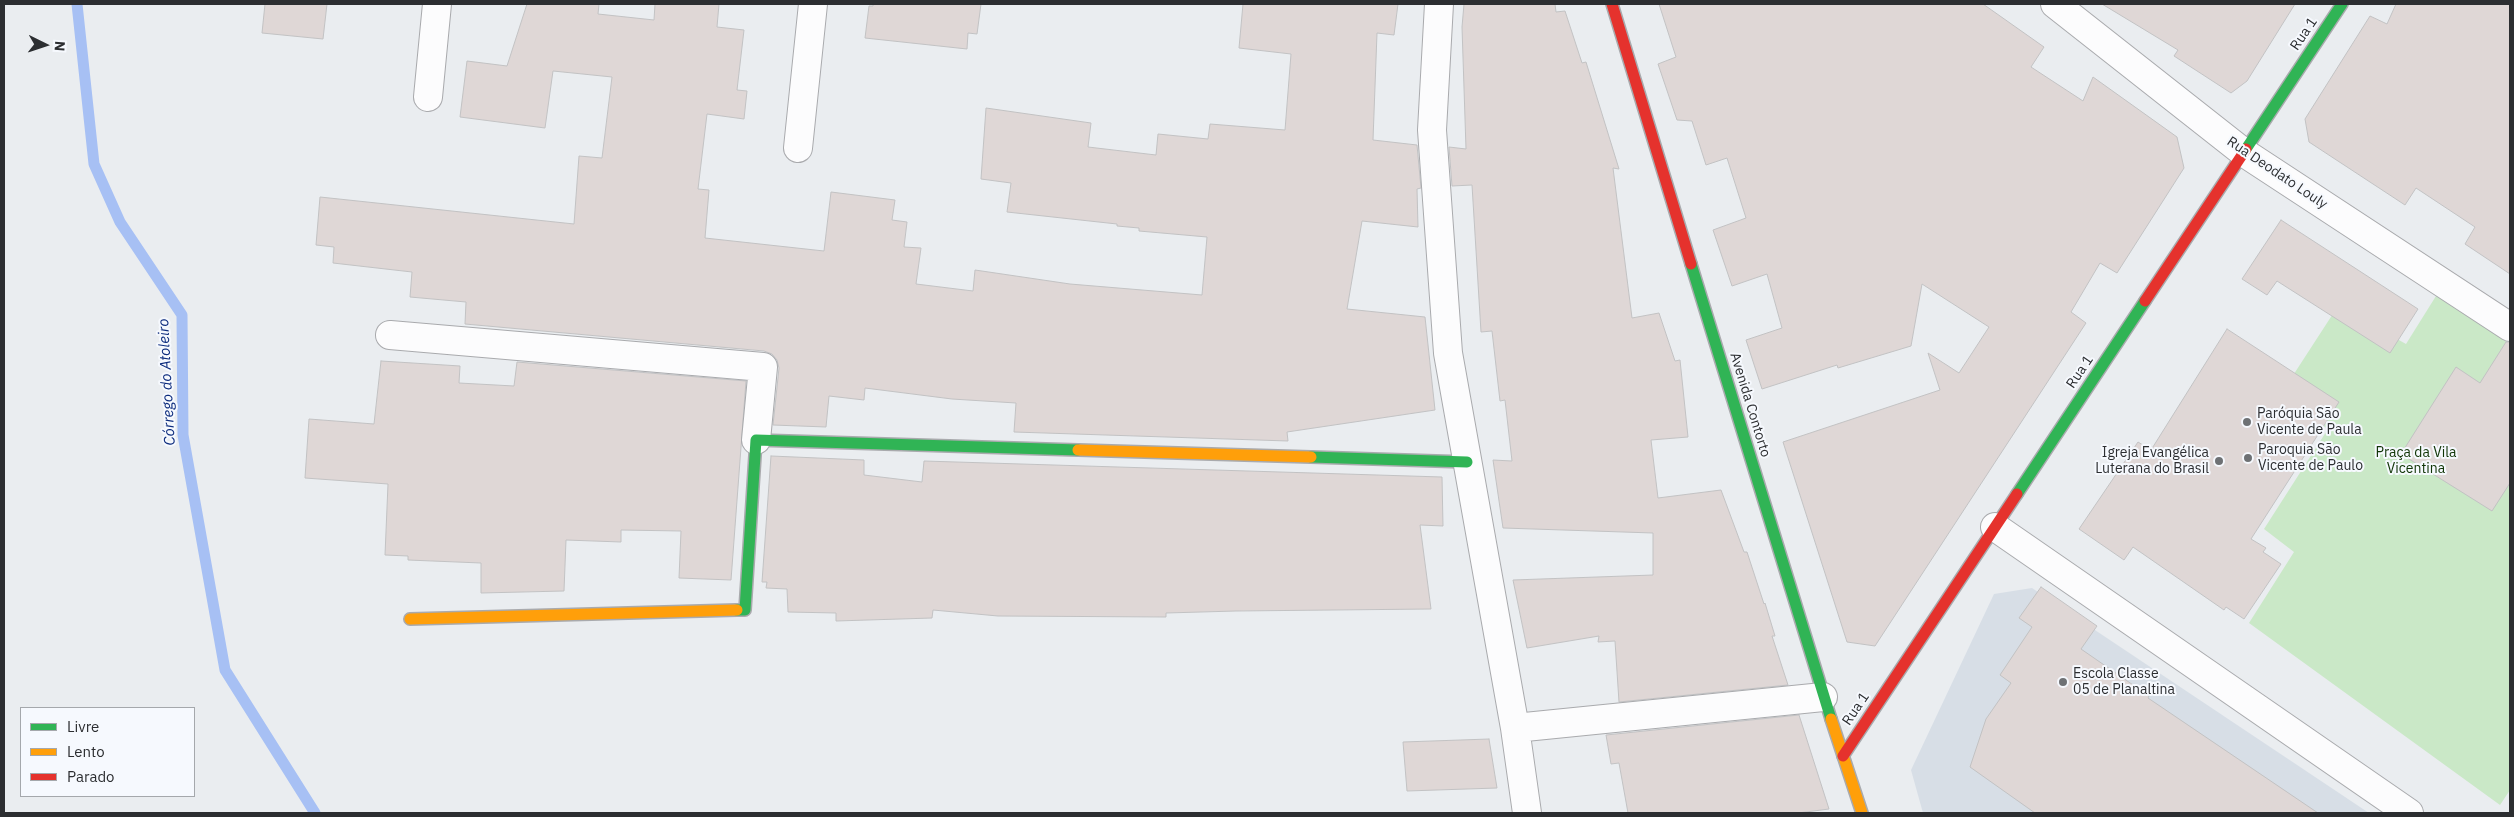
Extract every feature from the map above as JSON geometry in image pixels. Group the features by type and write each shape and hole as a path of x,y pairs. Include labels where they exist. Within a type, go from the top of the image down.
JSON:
{"street":[{"path":"428,97 437,4"},
{"path":"798,148 813,4"},
{"path":"1438,4 1432,130 1448,353 1515,728 1526,813"},
{"name":"Avenida Contorto","path":"1612,4 1823,698 1862,813"},
{"name":"Rua Deodato Louly","path":"2055,4 2243,152 2510,328"},
{"name":"Rua 1","path":"1843,756 2342,4"},
{"path":"390,335 763,367 744,610 410,619"},
{"path":"756,440 1467,462"},
{"path":"1995,527 2409,813"},
{"path":"1515,728 1823,698"}],"shaded area":[{"name":"Escola Classe 05 de Planaltina","path":"2032,588 2369,813 1923,813 1911,770 1994,594"}],"green space":[{"name":"Praça da Vila Vicentina","path":"2436,296 2510,344 2510,790 2500,805 2249,623 2294,552 2264,529 2328,429 2279,397 2338,306 2406,344"}],"building":[{"path":"265,4 327,4 323,39 262,33"},
{"path":"527,4 599,4 598,14 654,20 655,4 719,4 717,27 744,30 737,90 747,91 744,119 707,114 698,189 709,190 705,238 824,251 831,192 895,200 892,220 907,222 904,247 921,248 916,284 973,291 975,270 1070,284 1202,295 1207,237 1139,231 1139,228 1117,226 1117,224 1007,212 1011,183 981,179 986,108 1091,123 1088,147 1156,155 1158,134 1208,139 1210,124 1285,130 1291,54 1239,48 1243,4 1398,4 1394,35 1377,33 1373,140 1417,145 1421,188 1417,189 1418,227 1362,221 1347,309 1425,317 1435,410 1287,432 1288,441 1014,432 1016,403 952,399 865,388 864,400 829,396 826,427 773,425 779,368 777,360 772,354 764,351 465,324 466,302 410,297 412,272 333,263 334,247 316,245 320,197 574,224 579,156 602,158 612,77 553,71 545,128 460,117 467,61 507,66"},
{"path":"873,4 981,4 977,34 968,33 967,49 865,38 869,6 873,6"},
{"path":"1464,4 1555,4 1556,12 1565,11 1582,63 1586,62 1619,169 1613,168 1632,318 1659,313 1675,361 1680,360 1688,437 1651,440 1658,498 1721,490 1744,552 1747,552 1765,603 1775,636 1772,636 1788,685 1619,702 1615,641 1598,642 1599,636 1527,648 1513,580 1653,575 1653,533 1503,528 1493,460 1512,461 1505,400 1500,401 1492,331 1481,332 1472,185 1452,186 1449,147 1466,149 1462,27"},
{"path":"1659,4 1983,4 2044,47 2031,67 2083,101 2093,77 2177,137 2184,168 2117,273 2100,263 2071,312 2086,323 1875,646 1847,642 1783,442 1940,390 1928,353 1959,373 1989,327 1922,284 1911,346 1838,368 1837,365 1762,389 1746,340 1782,328 1767,274 1732,286 1713,230 1746,218 1727,158 1706,165 1692,121 1677,120 1658,64 1676,57"},
{"path":"2102,4 2295,4 2247,81 2231,93 2174,56 2178,50"},
{"path":"2396,4 2510,4 2510,274 2465,244 2475,227 2416,188 2405,205 2309,142 2305,119 2370,16 2387,24"},
{"path":"2281,220 2418,309 2390,353 2277,281 2267,295 2242,279"},
{"path":"2227,329 2339,402 2251,539 2266,548 2263,552 2281,564 2244,619 2226,607 2224,610 2133,547 2124,560 2079,529 2138,442 2151,450"},
{"path":"2506,342 2510,342 2510,483 2492,511 2401,454 2456,367 2480,383"},
{"path":"381,361 460,366 459,383 514,386 517,362 746,381 731,580 679,578 681,531 621,530 621,542 566,540 564,591 481,593 481,563 408,560 408,556 385,555 388,484 305,478 309,419 374,424"},
{"path":"771,456 864,460 864,475 922,482 924,461 1442,477 1443,526 1420,525 1431,609 1166,613 1166,617 998,616 933,610 932,618 836,621 836,613 788,612 787,589 766,588 767,582 762,582"},
{"name":"Escola Classe 05 de Planaltina","path":"2041,587 2097,626 2081,649 2149,696 2148,698 2318,813 2035,813 1970,767 1986,719 2011,683 2000,675 2032,627 2019,618"},
{"path":"1799,715 1829,809 1798,813 1628,813 1619,763 1611,764 1606,735"},
{"path":"1489,739 1497,788 1407,791 1403,742"}],"waterway":[{"name":"Córrego do Atoleiro","path":"77,4 94,164 120,222 182,315 183,435 225,670 315,813"}],"traffic: fast":[{"path":"2246,149 2342,4"},
{"path":"1691,264 1831,719"},
{"path":"2017,494 2145,301"},
{"path":"737,610 745,610 756,440 1078,450"},
{"path":"1311,457 1467,462"}],"traffic: slow":[{"path":"1078,450 1311,457"},
{"path":"410,619 737,610"},
{"path":"1831,719 1862,813"}],"traffic: jam":[{"path":"1612,4 1691,264"},
{"path":"2145,301 2246,149"},
{"path":"1843,756 2017,494"}],"place":[{"name":"Paróquia São Vicente de Paula","path":"2247,422"},
{"name":"Paroquia São Vicente de Paulo","path":"2248,458"},
{"name":"Igreja Evangélica Luterana do Brasil","path":"2219,461"},
{"name":"Escola Classe 05 de Planaltina","path":"2063,682"}]}
